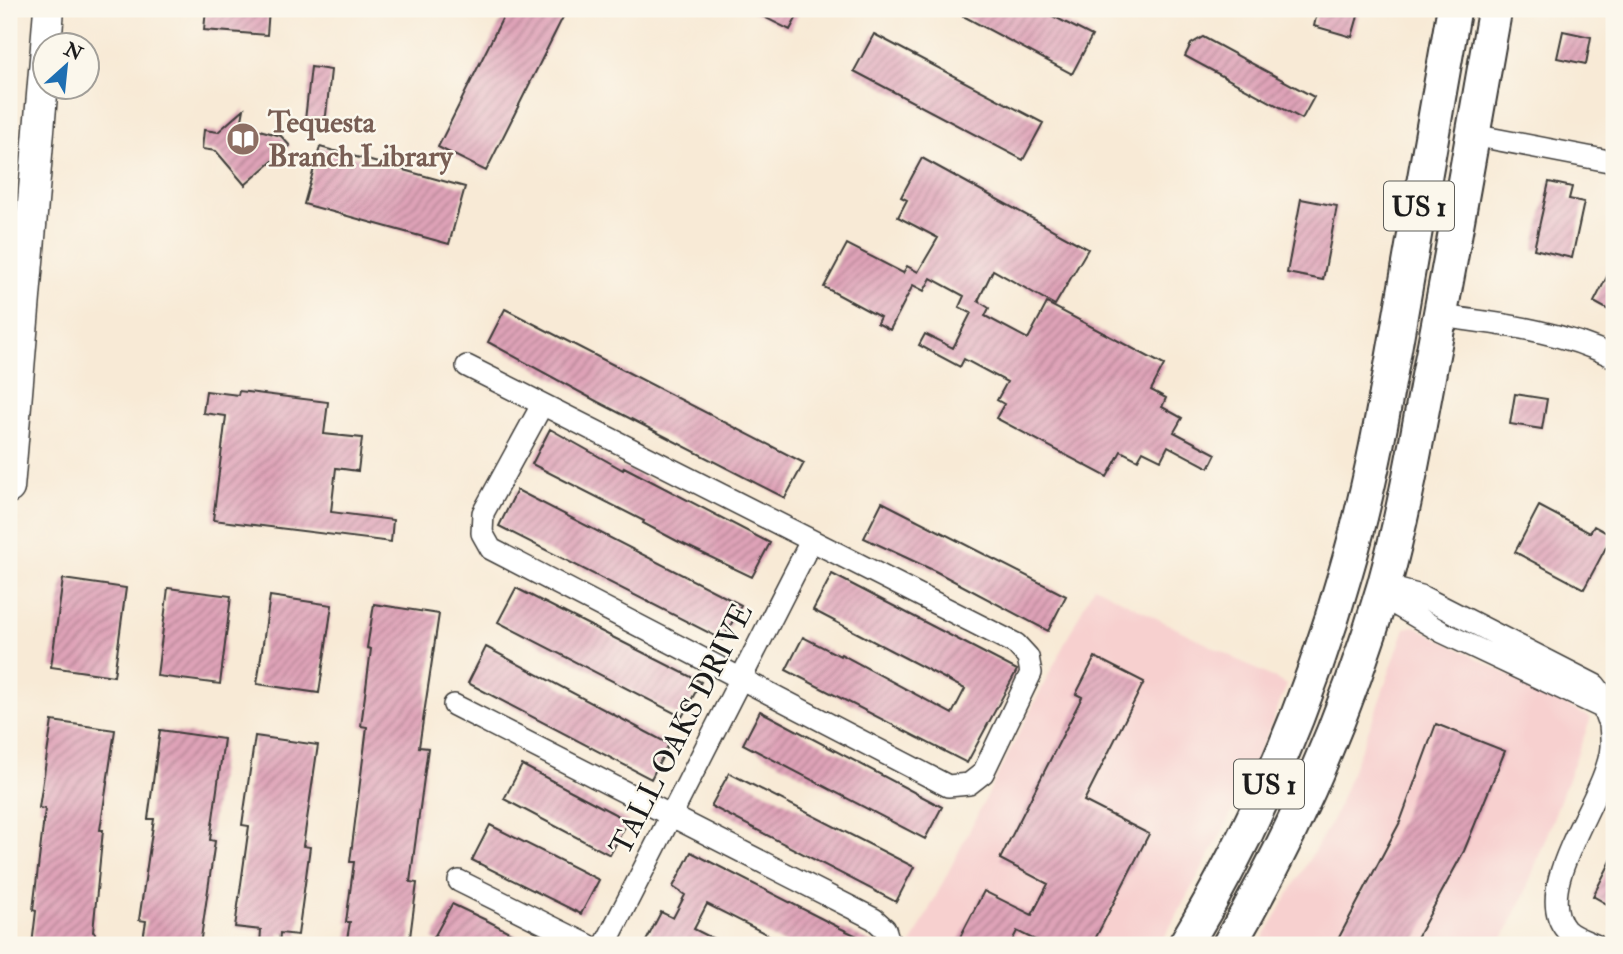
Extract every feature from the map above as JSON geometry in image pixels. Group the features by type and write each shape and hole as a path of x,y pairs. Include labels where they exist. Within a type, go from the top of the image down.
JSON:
{"main road":[{"name":"US 1","path":"1185,945 1228,870 1292,730 1333,614 1359,526 1376,451 1454,9"},
{"name":"US 1","path":"1230,944 1286,842 1330,742 1384,586 1413,460 1495,9"},
{"path":"1445,62 1456,106 1463,123 1473,135"},
{"path":"1433,132 1450,161 1462,197"},
{"path":"1359,526 1366,570 1374,580 1384,586"},
{"path":"1333,614 1344,625 1358,667"},
{"path":"1228,870 1237,896 1230,944"}],"street":[{"path":"47,32 49,9"},
{"path":"9,488 41,102"},
{"path":"1473,135 1614,162"},
{"path":"1440,316 1511,325 1565,338 1614,357"},
{"path":"467,366 1016,644 1028,657 1031,673 983,773 969,784 948,786 491,548 482,533 483,513 542,405"},
{"name":"TALL OAKS DRIVE","path":"605,945 811,541"},
{"path":"1384,586 1420,596 1595,685 1609,703 1611,747 1607,788 1562,868 1555,895 1561,921 1568,932 1594,945"},
{"path":"454,705 669,817 874,919 885,929 890,945"},
{"path":"459,881 588,945"}],"shaded area":[{"path":"1094,586 1287,685 1224,829 1160,945 911,945"},
{"path":"1415,626 1591,718 1523,898 1500,945 1259,945 1334,817 1405,628"}],"building":[{"path":"206,9 269,9 267,35 204,30"},
{"path":"507,9 567,9 486,171 438,147"},
{"path":"748,9 801,9 790,30"},
{"path":"950,9 1039,9 1092,36 1072,74"},
{"path":"1318,9 1360,9 1352,37 1314,26"},
{"path":"1563,31 1591,37 1586,64 1557,58"},
{"path":"874,34 1043,123 1023,160 854,71"},
{"path":"1203,37 1314,97 1302,119 1185,56 1191,44"},
{"path":"311,67 331,70 326,115 318,121 305,120"},
{"name":"Tequesta Branch Library","path":"244,109 241,125 281,136 290,146 245,185 216,151 202,149 204,130 218,132"},
{"path":"320,147 465,187 449,244 304,204"},
{"path":"922,158 1088,249 1055,305 993,270 978,301 989,308 985,316 1028,339 1047,303 1164,365 1151,390 1166,398 1162,407 1182,418 1174,432 1216,454 1209,468 1168,446 1161,460 1143,451 1138,460 1121,451 1107,477 996,418 1004,404 997,400 1007,382 964,359 960,367 919,345 925,334 953,348 971,313 959,307 964,296 931,278 924,291 913,285 890,330 877,323 880,317 824,287 847,244 903,273 907,266 918,272 938,238 898,217 907,200 901,197"},
{"path":"1549,182 1572,187 1569,199 1584,202 1572,258 1534,249"},
{"path":"1301,199 1337,206 1323,280 1287,273"},
{"path":"1614,263 1614,313 1594,302"},
{"path":"505,309 804,463 785,498 488,342"},
{"path":"206,391 238,395 239,391 328,402 324,434 362,438 358,471 336,468 331,512 393,520 391,542 213,520 226,416 203,413"},
{"path":"1515,394 1547,399 1542,429 1510,424"},
{"path":"550,429 623,470 624,467 770,543 752,577 677,541 643,523 644,521 532,464"},
{"path":"517,490 741,605 723,640 499,526"},
{"path":"882,502 1066,596 1048,631 935,571 864,538"},
{"path":"1539,506 1590,533 1594,526 1612,536 1584,589 1515,552"},
{"path":"832,574 1017,670 967,763 786,670 803,637 840,656 841,654 952,714 965,689 813,610"},
{"path":"63,579 126,588 114,676 51,667"},
{"path":"168,588 231,596 220,684 157,676"},
{"path":"516,588 701,682 682,717 498,622"},
{"path":"270,596 332,605 319,693 257,684"},
{"path":"374,604 439,614 419,747 428,748 410,882 417,883 409,945 346,945 350,922 346,922 354,862 350,862 367,727 361,726 371,649 367,648"},
{"path":"486,647 669,744 651,779 468,683"},
{"path":"1095,657 1144,682 1084,801 1149,834 1092,945 1045,945 1017,931 1010,945 956,945 984,891 1032,915 1048,884 1000,859 1082,697 1076,694"},
{"path":"760,711 942,807 925,839 743,744"},
{"path":"52,721 115,730 100,830 103,830 94,945 32,945 36,911 33,910 45,809 39,808"},
{"path":"1436,724 1505,751 1464,851 1413,945 1335,945 1400,822"},
{"path":"160,730 224,739 210,840 215,841 200,945 142,945 146,921 139,920 154,819 148,819"},
{"path":"255,736 318,745 303,846 310,847 298,935 280,933 279,945 260,945 261,930 235,927 249,826 242,825"},
{"path":"522,765 628,821 610,855 504,799"},
{"path":"729,773 914,867 896,902 711,806"},
{"path":"490,825 599,880 581,914 472,860"},
{"path":"691,852 876,945 788,945 707,904 694,929 726,945 644,945 661,912 673,918 685,895 673,887"},
{"path":"1614,855 1614,908 1593,896"},
{"path":"452,904 534,945 444,945 433,939"}],"place":[{"name":"Tequesta Branch Library","path":"243,139"}]}
